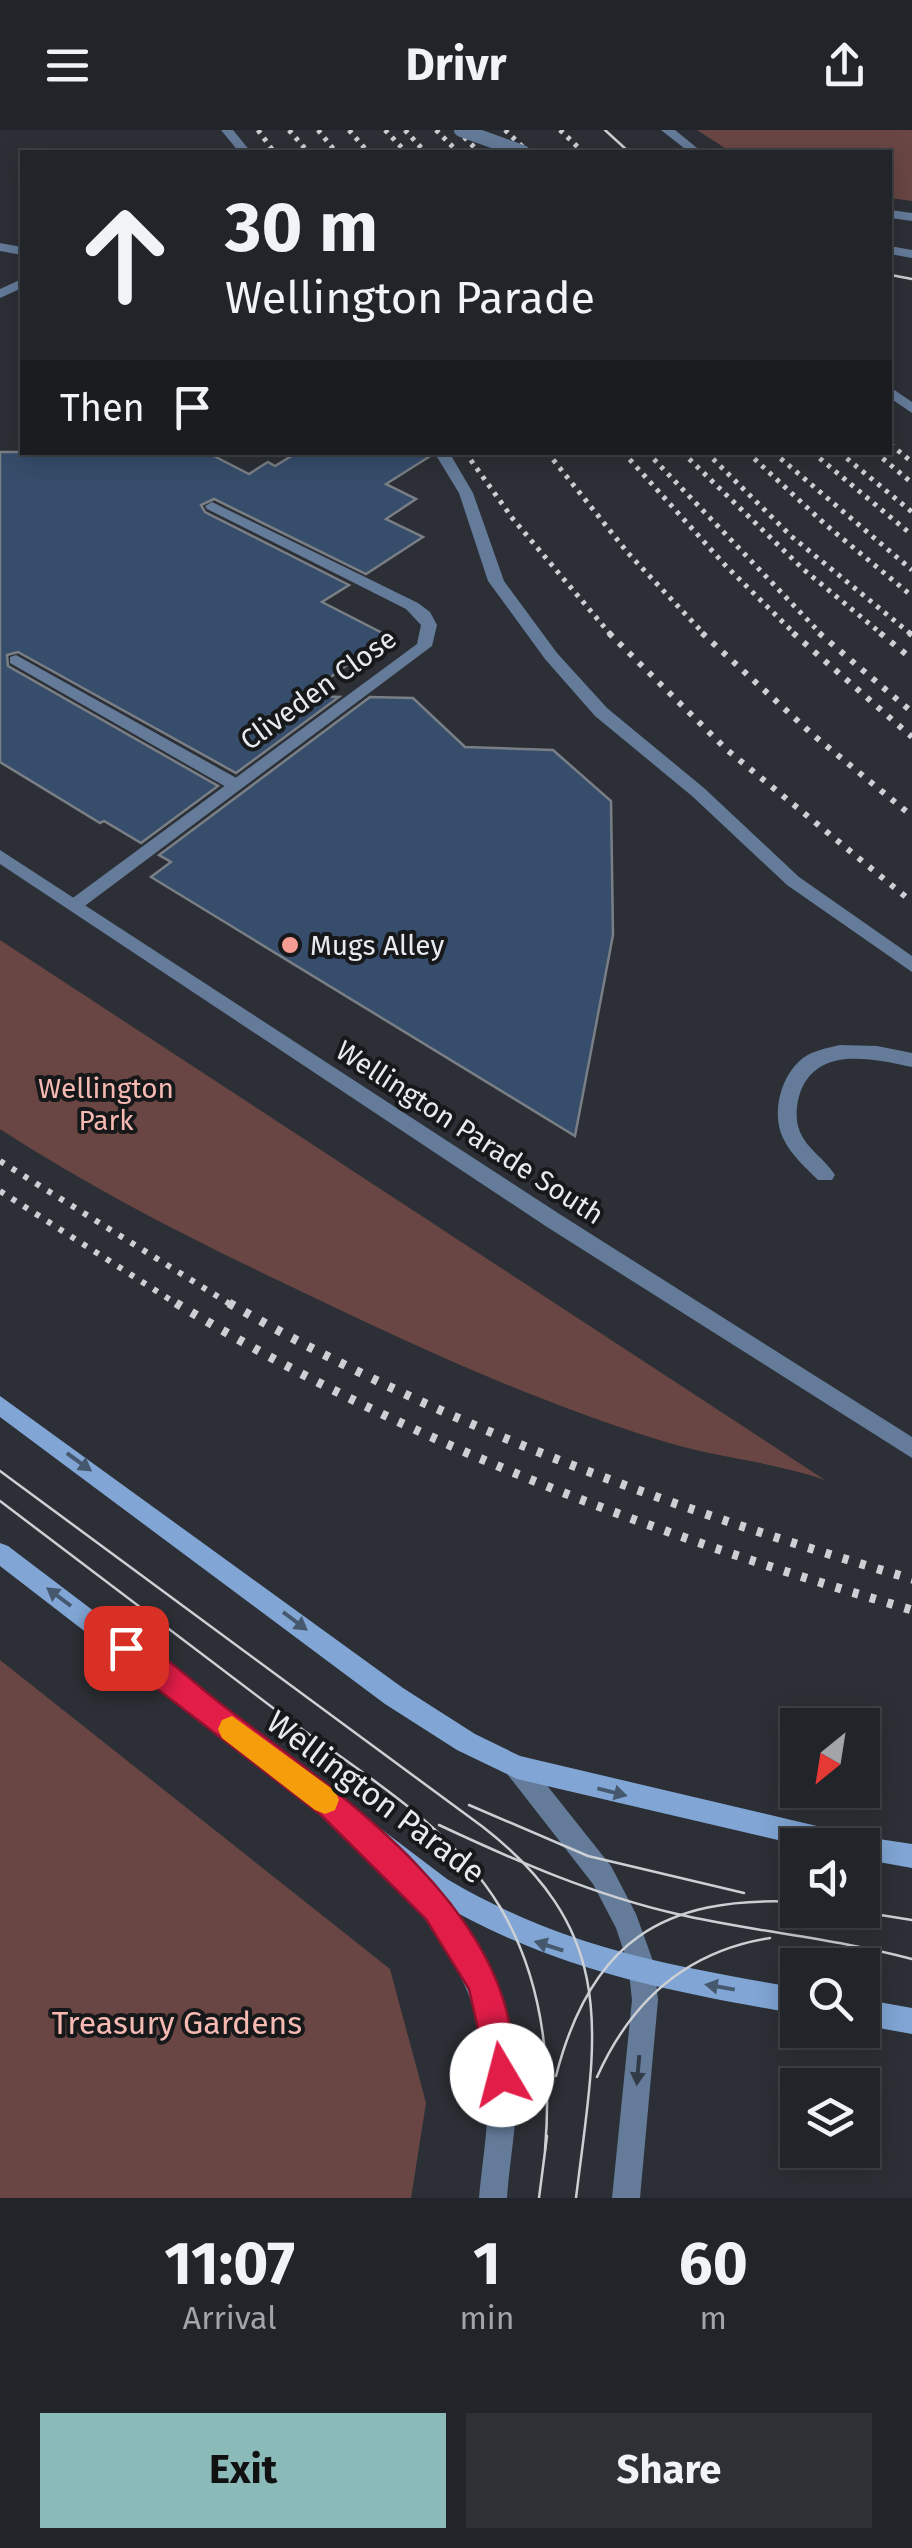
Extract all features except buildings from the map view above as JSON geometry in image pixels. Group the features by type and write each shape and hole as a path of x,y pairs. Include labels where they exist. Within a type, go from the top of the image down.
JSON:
{"main road":[{"path":"0,1405 394,1696 454,1735 517,1767 780,1828"},
{"name":"Wellington Parade","path":"0,1552 438,1888 488,1920 537,1942 642,1972 780,1997"},
{"path":"880,1850 912,1856"},
{"path":"880,2015 912,2021"}],"street":[{"path":"227,130 243,150"},
{"path":"460,130 517,150"},
{"path":"667,130 693,150"},
{"path":"892,393 912,409"},
{"path":"443,455 466,493 496,581 550,656 601,712 698,792 794,881 912,965"},
{"name":"Cliveden Close","path":"76,904 424,646 429,625 412,606 212,506"},
{"path":"16,660 234,784"},
{"name":"Wellington Parade South","path":"0,856 538,1210 912,1449"},
{"path":"825,1176 793,1138 785,1111 792,1087 807,1063 831,1052 873,1051 912,1060"},
{"path":"517,1767 602,1875 626,1923 642,1972 645,2000 626,2198"},
{"path":"331,1805 437,1908 482,1982 494,2020 502,2075 493,2198"}],"green space":[{"path":"697,130 912,130 912,201 892,198 892,150 728,150"},
{"name":"Wellington Park","path":"0,940 825,1480 656,1439 482,1374 193,1239 76,1176 0,1129"},
{"name":"Treasury Gardens","path":"0,1660 390,1969 426,2103 411,2198 0,2198"}],"tram line":[{"path":"605,130 627,150"},
{"path":"892,275 912,279"},
{"path":"0,1471 483,1827 520,1861"},
{"path":"0,1501 402,1802 480,1877 515,1935 535,1994 547,2087 545,2150"},
{"path":"469,1805 588,1856 744,1893"},
{"path":"439,1825 520,1861"},
{"path":"520,1861 616,1897 685,1915"},
{"path":"520,1861 560,1909 579,1951 589,1992"},
{"path":"685,1915 750,1902 780,1902"},
{"path":"589,1992 612,1961 639,1936 685,1915"},
{"path":"685,1915 912,1959"},
{"path":"880,1915 912,1920"},
{"path":"597,2077 627,2025 665,1984 713,1955 770,1938"},
{"path":"556,2076 589,1992"},
{"path":"576,2198 589,2089 589,1992"},
{"path":"539,2198 547,2136"}],"railway":[{"path":"258,130 273,150"},
{"path":"289,130 306,150"},
{"path":"318,130 334,150"},
{"path":"349,130 366,150"},
{"path":"385,130 404,150"},
{"path":"405,130 423,150"},
{"path":"436,130 456,150"},
{"path":"457,130 477,150"},
{"path":"505,130 526,150"},
{"path":"560,130 581,150"},
{"path":"892,446 912,462"},
{"path":"467,455 513,519 611,635"},
{"path":"549,455 628,553 705,635"},
{"path":"626,455 725,565 796,635"},
{"path":"650,455 822,635"},
{"path":"685,455 803,569 883,635"},
{"path":"709,455 791,536 912,635 909,633"},
{"path":"750,455 912,596"},
{"path":"777,455 912,570"},
{"path":"816,455 912,535"},
{"path":"843,455 912,512"},
{"path":"879,455 912,483"},
{"path":"702,633 812,734 912,816"},
{"path":"793,633 912,737"},
{"path":"819,633 912,712"},
{"path":"880,633 912,659"},
{"path":"611,635 726,749 912,902"},
{"path":"0,1161 233,1306"},
{"path":"0,1191 180,1306"},
{"path":"176,1303 352,1399 534,1481 721,1550 912,1610"},
{"path":"229,1303 393,1388 562,1461 735,1524 912,1579"}],"slow traffic":[{"path":"232,1729 325,1800"}],"place":[{"name":"Mugs Alley","path":"290,945"}],"route":[{"path":"126,1648 331,1805 437,1908 482,1982 494,2020 502,2075"}]}
